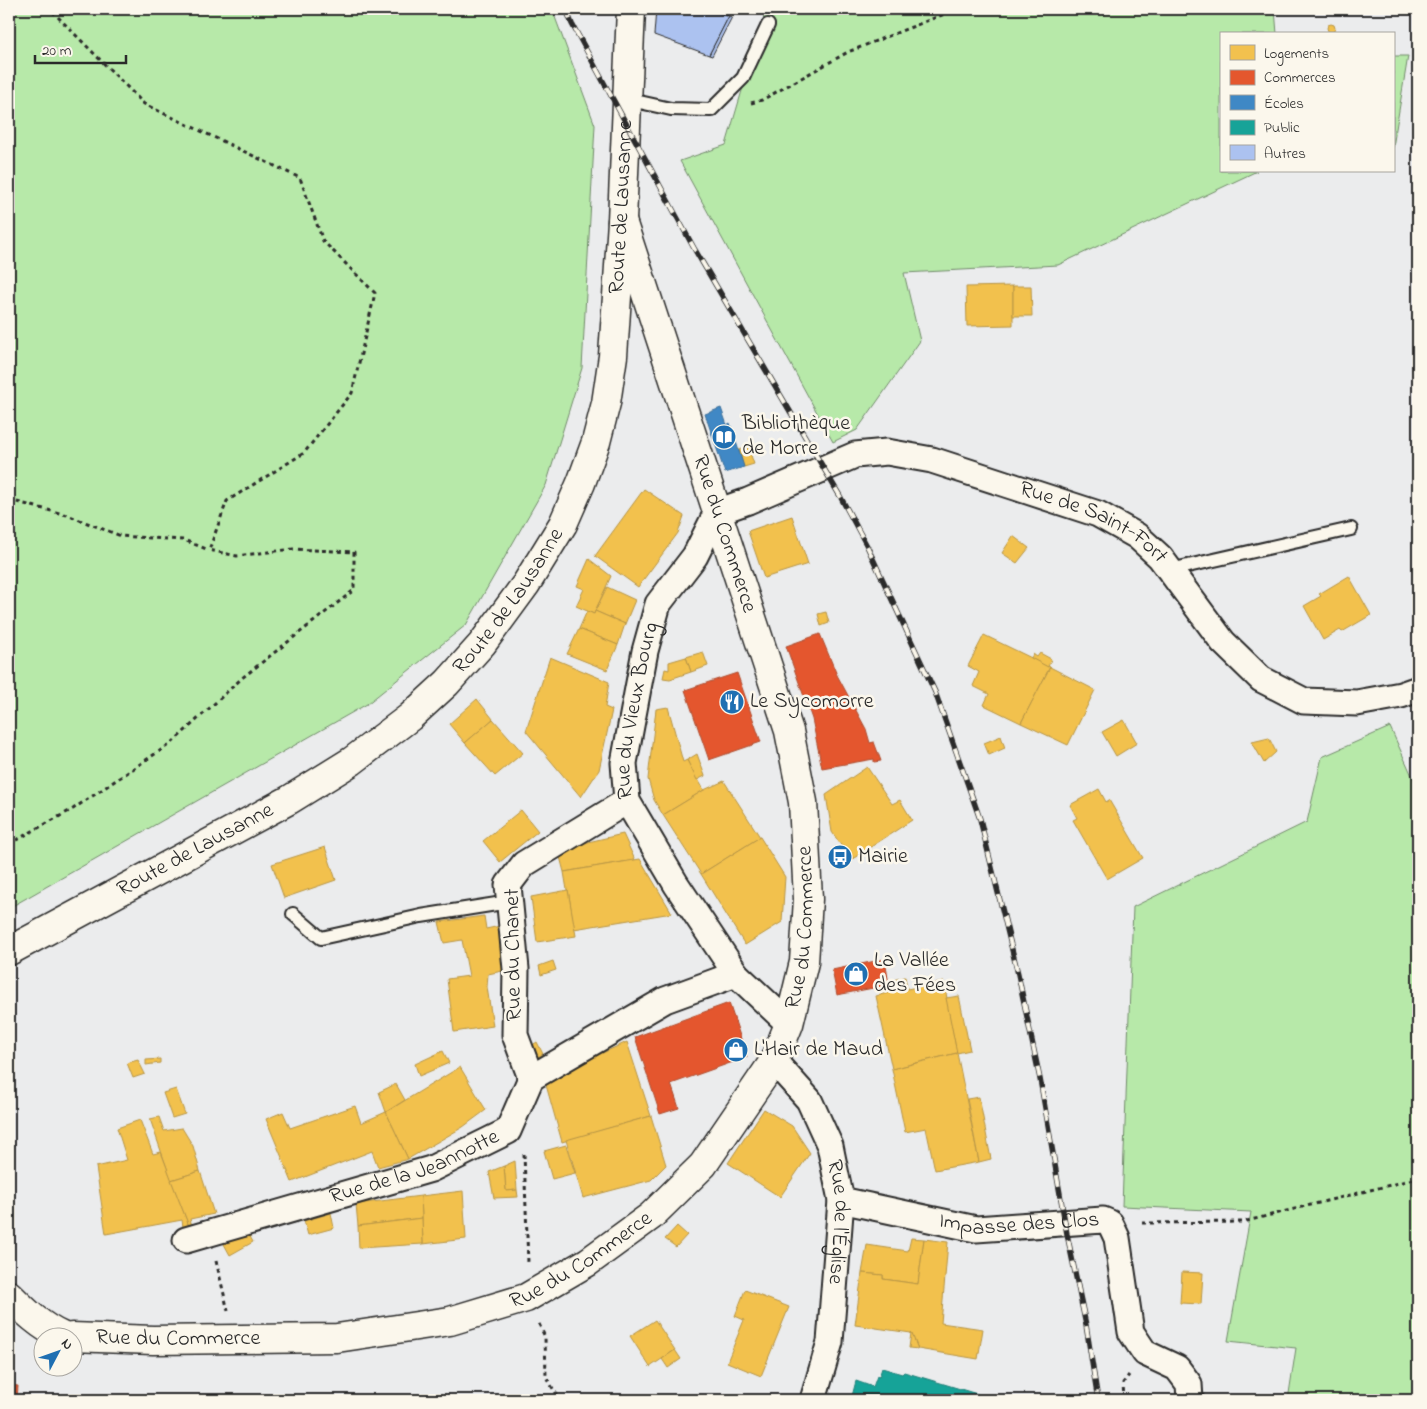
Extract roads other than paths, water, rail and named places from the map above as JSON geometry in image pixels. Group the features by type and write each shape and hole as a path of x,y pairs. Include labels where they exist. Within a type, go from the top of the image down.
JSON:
{"street":[{"name":"Route de Lausanne","path":"9,951 288,800 352,761 410,717 447,683 482,644 526,584 563,524 596,442 606,403 613,356 622,221 631,9"},
{"name":"Rue du Commerce","path":"82,1337 153,1340 337,1338 450,1321 526,1298 588,1262 651,1216 703,1165 774,1061 790,1024 804,962 808,899 803,802 789,731 622,221"},
{"name":"Rue de Saint-Fort","path":"717,512 748,501 855,455 887,452 932,460 1098,514 1137,536 1160,557 1229,648 1261,679 1304,701 1357,703 1401,695 1418,689"},
{"name":"Rue du Vieux Bourg","path":"717,512 695,556 658,604 645,651 624,763 627,801 676,884 736,974 790,1024"},
{"name":"Rue du Chanet","path":"531,1078 515,1034 516,969 508,886 524,864 627,801"},
{"path":"531,1078 665,1000 736,974"},
{"name":"Rue de l'Église","path":"774,1061 809,1100 830,1146 841,1200 830,1342 813,1400"},
{"name":"Rue de la Jeannotte","path":"198,1237 432,1169 508,1131 531,1078"},
{"name":"Impasse des Clos","path":"841,1200 976,1229 1103,1220 1110,1223 1117,1238 1131,1332 1146,1353 1177,1368 1189,1384 1190,1400"},
{"name":"Rue du Commerce","path":"14,1308 41,1326"}],"lane":[{"path":"626,99 671,109 711,110 743,78 768,25"},
{"path":"1170,570 1351,529"},
{"path":"293,914 321,938 421,916 509,902"}],"railway":[{"path":"566,9 572,24 695,250 840,496 867,546 935,692 980,819 1018,974 1040,1079 1067,1234 1086,1325 1098,1400"}],"place":[{"name":"Bibliothèque de Morre","path":"724,437"},
{"name":"Le Sycomorre","path":"732,702"},
{"name":"Mairie","path":"840,857"},
{"name":"La Vallée des Fées","path":"856,974"},
{"name":"L'Hair de Maud","path":"736,1050"}]}
